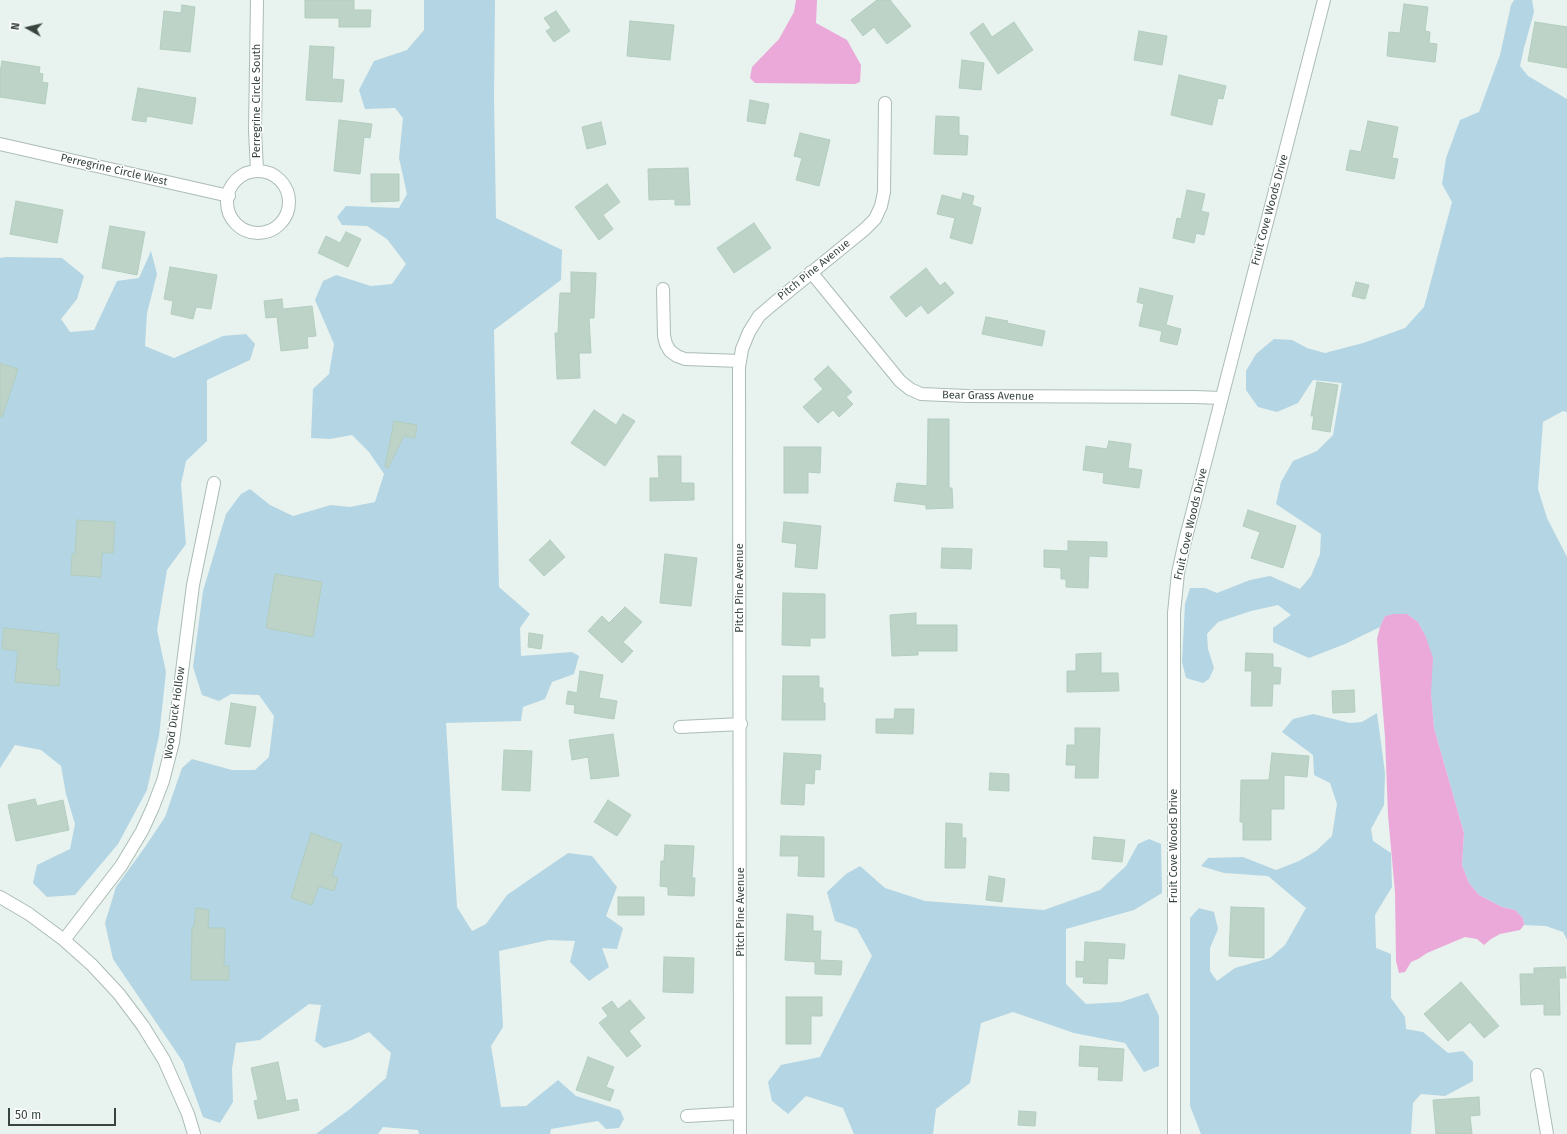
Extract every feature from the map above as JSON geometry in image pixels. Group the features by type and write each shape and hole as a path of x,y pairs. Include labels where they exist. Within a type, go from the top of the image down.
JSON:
{"street":[{"name":"Perregrine Circle South","path":"229,196 228,204 230,214 242,228 252,232 259,233 276,227 282,221 288,208 289,200 287,190 282,182 267,171 257,170 255,131 257,0"},
{"name":"Fruit Cove Woods Drive","path":"1174,1134 1174,613 1178,573 1221,398 1324,0"},
{"name":"Pitch Pine Avenue","path":"740,1134 740,361 742,349 749,332 759,316 865,229 875,218 881,206 884,192 885,103"},
{"name":"Perregrine Circle West","path":"0,144 229,196"},
{"path":"229,196 233,185 239,178 257,170"},
{"name":"Bear Grass Avenue","path":"811,272 900,381 910,389 921,394 967,396 1221,398"},
{"path":"663,289 664,336 670,351 684,359 740,361"},
{"name":"Wood Duck Hollow","path":"64,940 121,866 142,830 163,781 173,742 193,585 214,483"},
{"path":"680,727 741,724"},
{"path":"0,897 29,914 64,940 92,965 110,984 143,1026 164,1060 188,1114 194,1134"},
{"path":"1537,1075 1546,1134"},
{"path":"687,1116 740,1113"}],"shaded area":[{"path":"424,0 495,0 494,98 496,218 562,250 561,280 494,330 499,587 530,614 520,628 521,656 572,652 579,656 574,674 552,682 545,699 523,707 521,721 446,723 457,907 472,931 486,924 507,895 568,853 592,856 617,887 606,916 623,928 617,949 602,948 609,967 589,981 570,962 575,941 549,940 499,951 503,1027 491,1046 501,1107 526,1106 558,1080 576,1096 620,1110 624,1119 619,1128 606,1129 598,1121 551,1129 550,1134 419,1134 418,1130 383,1127 378,1134 316,1134 350,1109 386,1078 391,1053 369,1032 352,1040 324,1048 315,1041 321,1005 309,1004 260,1040 236,1043 232,1069 233,1102 220,1123 203,1117 183,1062 113,959 105,923 116,887 165,817 182,768 192,759 232,770 255,770 269,757 274,716 259,695 231,694 219,701 202,695 193,667 203,591 226,514 241,494 250,489 270,505 293,516 331,505 350,507 375,502 384,474 369,452 352,435 330,439 311,438 313,389 329,374 334,344 315,300 323,281 336,275 371,286 392,284 406,264 387,239 367,226 342,225 337,217 346,206 399,208 407,194 399,158 403,118 395,108 365,109 359,90 374,61 407,50 424,30"},
{"path":"796,0 817,0 816,23 847,40 861,65 860,82 855,84 755,83 750,78 752,67 779,39 794,12"},
{"path":"1514,0 1532,0 1534,12 1520,66 1528,76 1567,99 1567,412 1563,411 1543,422 1538,489 1547,518 1567,557 1567,940 1563,932 1546,926 1524,925 1523,918 1515,910 1502,907 1479,895 1469,883 1462,865 1464,833 1434,728 1426,637 1418,622 1407,614 1385,616 1380,627 1345,644 1309,658 1273,642 1273,628 1291,615 1278,605 1251,611 1218,622 1207,634 1208,649 1214,668 1209,679 1203,683 1186,678 1182,662 1185,604 1190,588 1205,588 1217,593 1250,580 1270,576 1300,589 1311,576 1320,554 1321,534 1276,504 1281,482 1293,461 1317,451 1333,435 1342,383 1313,380 1298,403 1277,412 1258,407 1246,390 1246,371 1256,354 1274,339 1292,340 1307,348 1325,353 1363,343 1405,328 1424,307 1452,202 1442,184 1446,158 1460,120 1479,112 1500,55 1511,5"},
{"path":"151,251 157,274 147,313 145,346 174,358 223,336 246,334 255,344 250,360 207,380 207,441 186,461 181,484 186,544 167,570 157,630 166,672 159,736 147,790 118,844 75,895 47,897 33,883 37,865 70,849 75,824 66,794 61,766 41,750 15,745 0,768 0,258 62,258 84,276 77,299 61,319 70,332 94,330 117,281 139,278"},
{"path":"1407,614 1418,622 1426,637 1433,658 1431,693 1434,728 1464,833 1462,865 1469,883 1479,895 1502,907 1515,910 1523,918 1524,925 1520,930 1500,934 1484,945 1477,939 1465,937 1427,953 1411,962 1405,972 1399,973 1396,961 1395,892 1388,815 1385,737 1377,639 1385,616"},
{"path":"1377,713 1385,773 1384,805 1371,829 1373,841 1391,853 1392,887 1375,915 1376,948 1391,954 1391,998 1405,1017 1406,1029 1423,1032 1448,1053 1463,1051 1473,1062 1473,1081 1445,1096 1421,1094 1413,1103 1411,1134 1201,1134 1190,1106 1190,918 1199,908 1214,912 1218,929 1210,948 1210,971 1217,981 1235,968 1270,958 1285,945 1306,908 1268,876 1224,873 1201,866 1208,858 1243,857 1276,870 1299,861 1316,851 1332,836 1337,804 1330,783 1314,775 1313,755 1282,732 1293,719 1313,714 1350,723 1362,722"},
{"path":"1149,839 1161,844 1162,893 1134,910 1066,929 1066,984 1086,1004 1121,1002 1148,993 1159,1016 1159,1066 1144,1072 1125,1043 1074,1033 1013,1012 981,1023 970,1083 936,1109 933,1134 854,1134 843,1108 806,1096 788,1114 772,1101 768,1082 781,1065 820,1057 872,956 857,929 835,921 827,892 846,874 860,866 885,888 925,901 1044,910 1100,890 1126,866 1138,844"}],"building":[{"path":"305,0 354,0 354,10 371,10 370,27 339,27 339,18 305,18"},
{"path":"877,0 890,0 911,26 887,44 874,27 863,36 851,20"},
{"path":"1404,4 1428,7 1425,31 1430,32 1429,43 1437,44 1435,62 1387,56 1389,32 1400,33"},
{"path":"182,5 195,7 190,52 160,49 164,11 181,13"},
{"path":"556,11 570,31 554,42 546,31 551,28 544,18"},
{"path":"630,21 674,25 670,60 627,56"},
{"path":"1014,22 1033,50 998,74 970,33 983,23 992,37"},
{"path":"1535,22 1567,27 1567,68 1528,61"},
{"path":"1139,31 1167,36 1162,65 1134,60"},
{"path":"310,46 334,47 332,79 344,80 342,102 306,100"},
{"path":"962,60 984,63 981,90 959,88"},
{"path":"2,61 40,67 39,73 43,74 42,82 48,83 45,104 0,97 0,73"},
{"path":"1179,75 1226,86 1223,99 1218,98 1212,125 1171,115"},
{"path":"138,88 196,98 192,124 147,116 146,122 132,120"},
{"path":"750,100 769,104 765,124 747,121"},
{"path":"936,116 959,117 959,135 968,136 967,155 934,154"},
{"path":"339,120 372,124 370,138 364,137 360,174 334,171"},
{"path":"1368,121 1398,127 1392,158 1398,159 1394,179 1346,170 1350,150 1361,152"},
{"path":"601,122 606,144 587,149 582,127"},
{"path":"800,133 830,140 819,186 796,180 802,158 794,156"},
{"path":"688,168 690,205 675,205 675,199 649,200 648,169"},
{"path":"371,174 399,174 399,201 371,202"},
{"path":"607,184 620,202 603,215 613,229 599,240 575,207"},
{"path":"1187,190 1205,194 1201,211 1209,213 1204,235 1196,233 1194,243 1173,238 1177,218 1181,219"},
{"path":"963,193 974,196 972,205 981,208 972,244 950,238 955,218 937,214 942,195 961,200"},
{"path":"16,201 63,210 57,243 10,234"},
{"path":"754,223 771,248 734,273 717,248"},
{"path":"110,226 145,232 137,275 102,268"},
{"path":"346,232 361,239 348,267 318,253 326,236 340,243"},
{"path":"170,267 217,275 211,309 196,307 193,319 171,314 173,301 164,299"},
{"path":"926,268 940,286 945,282 954,293 928,314 921,305 906,317 890,297"},
{"path":"571,272 596,273 594,318 589,318 591,353 579,353 580,378 557,379 555,333 558,333 560,293 571,293"},
{"path":"1356,282 1369,285 1365,299 1352,296"},
{"path":"1140,288 1173,296 1166,325 1181,329 1177,345 1160,341 1162,331 1139,326 1144,304 1137,302"},
{"path":"282,299 283,309 312,306 316,336 307,337 308,348 281,351 277,317 266,318 264,301"},
{"path":"986,317 1045,331 1042,346 982,334"},
{"path":"0,363 18,369 2,417 0,416"},
{"path":"828,366 852,392 846,397 853,404 839,417 833,410 818,423 803,407 823,389 814,379"},
{"path":"1317,382 1338,385 1330,432 1312,429 1314,416 1311,416"},
{"path":"594,410 616,425 623,414 635,421 605,466 571,443"},
{"path":"928,419 949,419 949,488 952,488 953,508 926,509 926,505 894,501 897,483 927,486"},
{"path":"394,421 417,425 415,438 404,436 388,468 385,467"},
{"path":"1109,441 1131,444 1128,468 1142,470 1139,488 1103,483 1104,473 1083,470 1086,446 1107,449"},
{"path":"784,447 821,447 820,473 808,472 808,493 784,493"},
{"path":"658,456 681,456 681,483 694,483 694,500 650,501 650,478 659,478"},
{"path":"1248,510 1296,526 1283,568 1251,558 1260,532 1243,526"},
{"path":"77,520 115,522 113,553 102,553 101,577 71,575 72,554 75,554"},
{"path":"784,522 821,526 817,569 795,567 797,544 782,542"},
{"path":"550,540 565,557 544,576 529,560"},
{"path":"1068,541 1107,542 1107,557 1089,556 1088,588 1066,587 1066,579 1061,579 1061,568 1044,567 1044,550 1068,551"},
{"path":"942,548 972,549 971,569 941,568"},
{"path":"665,554 697,558 691,606 660,603"},
{"path":"275,574 322,582 313,637 266,628"},
{"path":"783,593 825,594 825,638 810,638 810,646 782,645"},
{"path":"625,607 642,622 623,642 633,651 622,663 588,631 602,616 609,623"},
{"path":"916,613 916,625 957,625 957,651 918,651 918,655 892,656 890,615"},
{"path":"4,628 59,634 56,669 60,670 59,686 15,682 18,651 2,649"},
{"path":"529,633 543,635 541,649 528,647"},
{"path":"1101,653 1101,673 1118,673 1119,691 1067,692 1067,671 1076,671 1076,654"},
{"path":"1246,653 1273,654 1273,667 1281,668 1280,684 1273,684 1272,706 1251,706 1252,671 1245,671"},
{"path":"580,671 603,675 599,698 617,701 614,719 574,713 575,705 566,704 568,691 577,693"},
{"path":"783,676 819,676 819,688 823,688 825,720 782,720"},
{"path":"1354,690 1355,712 1333,713 1332,691"},
{"path":"231,703 256,707 250,747 225,744"},
{"path":"895,709 914,709 913,734 876,733 876,719 894,719"},
{"path":"1075,728 1100,728 1098,778 1075,778 1076,765 1066,765 1067,745 1075,745"},
{"path":"613,734 619,776 591,779 588,757 572,760 569,740"},
{"path":"504,750 532,751 530,791 502,790"},
{"path":"784,753 821,755 820,770 815,769 814,784 805,783 804,805 781,804"},
{"path":"1272,753 1309,756 1307,777 1284,775 1284,809 1271,809 1271,840 1243,840 1243,822 1240,822 1241,780 1269,780"},
{"path":"990,773 1009,774 1009,791 989,790"},
{"path":"35,799 37,806 63,800 69,830 16,841 8,805"},
{"path":"608,800 631,815 617,836 594,822"},
{"path":"946,823 962,824 962,838 966,838 965,868 945,868"},
{"path":"311,833 342,844 332,876 338,878 334,891 319,886 312,905 291,898"},
{"path":"781,836 824,837 824,877 798,876 799,856 780,856"},
{"path":"1094,837 1125,840 1122,862 1092,859"},
{"path":"665,845 694,846 692,878 695,878 694,896 668,895 668,887 660,886 661,861 664,861"},
{"path":"989,876 1005,879 1002,902 986,900"},
{"path":"618,897 644,897 644,915 618,915"},
{"path":"1231,907 1264,908 1264,958 1229,956"},
{"path":"196,908 209,910 208,928 225,928 224,966 229,966 229,980 191,980 192,927 194,927"},
{"path":"787,914 813,916 813,931 821,931 820,960 842,961 841,975 815,974 815,962 785,960"},
{"path":"1085,942 1125,944 1124,959 1108,958 1107,984 1083,983 1084,977 1076,977 1076,961 1084,962"},
{"path":"664,957 694,958 693,993 663,992"},
{"path":"1565,967 1566,978 1559,978 1560,1015 1544,1015 1544,1004 1521,1005 1520,974 1534,974 1534,968"},
{"path":"1461,982 1499,1026 1484,1038 1470,1022 1448,1041 1424,1014"},
{"path":"786,997 822,997 822,1016 811,1016 811,1044 786,1044"},
{"path":"630,1000 645,1018 629,1031 641,1046 627,1057 599,1023 608,1016 602,1008 612,1001 618,1009"},
{"path":"1080,1046 1124,1049 1122,1081 1098,1080 1099,1067 1079,1066"},
{"path":"588,1057 614,1067 606,1087 614,1090 610,1101 576,1090"},
{"path":"278,1062 286,1101 297,1099 299,1110 258,1119 254,1101 258,1100 251,1068"},
{"path":"1479,1097 1480,1115 1470,1116 1472,1134 1436,1134 1433,1100"},
{"path":"1019,1111 1036,1112 1035,1126 1018,1125"}]}
